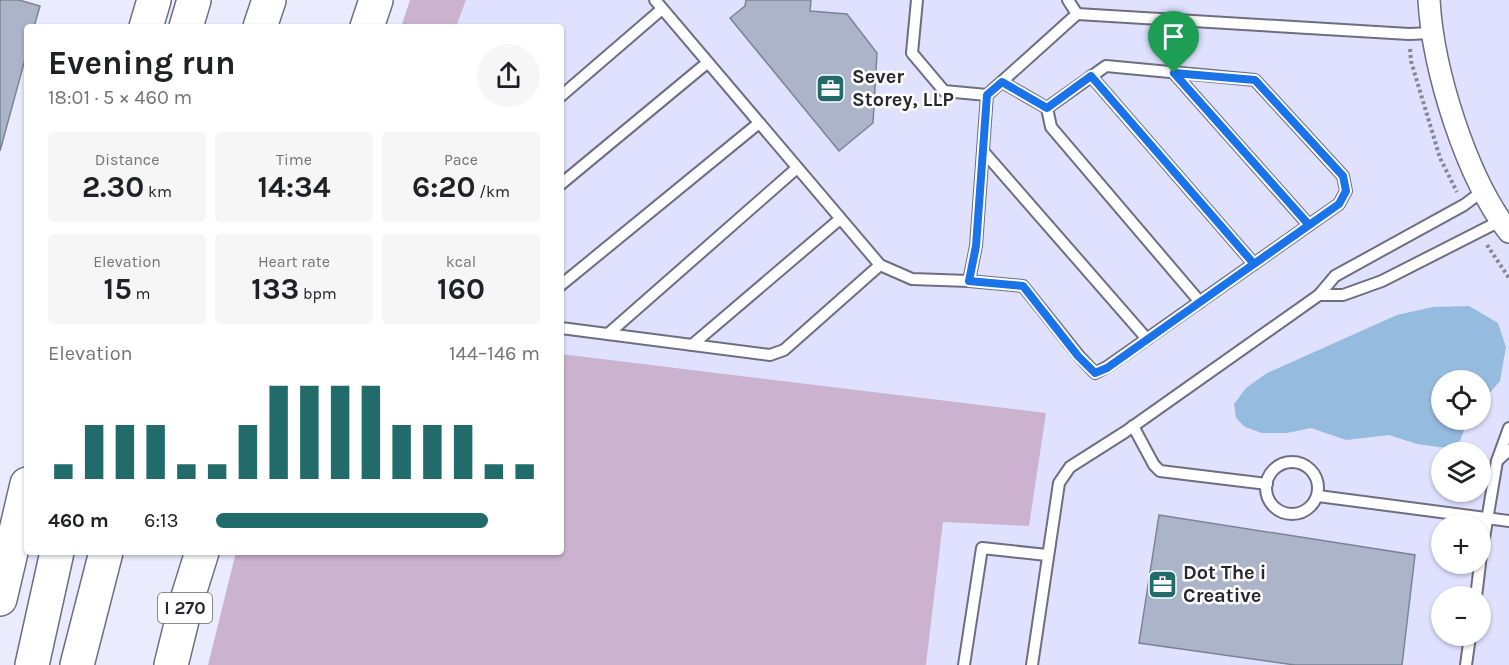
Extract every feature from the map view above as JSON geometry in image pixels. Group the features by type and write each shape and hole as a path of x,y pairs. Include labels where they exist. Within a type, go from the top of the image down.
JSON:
{"highway":[{"path":"147,24 154,0"},
{"path":"187,24 194,0"},
{"path":"261,24 268,0"},
{"path":"368,24 376,0"},
{"path":"0,599 24,497"},
{"path":"32,665 56,555"},
{"path":"77,665 105,555"},
{"name":"I 270","path":"171,665 201,555"}],"street":[{"path":"1429,0 1433,33 1452,113 1465,150 1504,226"}],"lane":[{"path":"917,0 912,53 944,91 987,95"},
{"path":"1068,0 1077,14"},
{"path":"564,93 659,5 880,265 912,279 1023,286 1078,356 1095,373 1107,368 1339,204 1346,191 1343,176 1255,80 1106,66 1047,108"},
{"path":"969,281 976,246 987,95 1077,14 1409,34 1433,33"},
{"path":"564,182 707,63"},
{"path":"1174,73 1309,225"},
{"path":"1091,76 1254,264"},
{"path":"1002,82 1047,108 1051,127 1200,302"},
{"path":"564,283 759,123"},
{"path":"983,152 1147,339"},
{"path":"608,334 797,168"},
{"path":"1032,665 1059,483 1070,467 1319,295 1335,276 1464,205 1484,190"},
{"path":"692,345 840,219"},
{"path":"1319,295 1343,295 1382,282 1504,226"},
{"path":"564,328 770,355 784,350 880,265"},
{"path":"1132,426 1154,465 1160,471 1267,484"},
{"path":"1488,514 1497,461 1506,430 1509,428"},
{"path":"1497,461 1509,450"},
{"path":"1300,463 1307,467 1317,480 1318,496 1309,509 1301,514 1283,513 1270,502 1267,493 1269,476 1283,464 1300,463"},
{"path":"1318,496 1456,514"},
{"path":"1491,519 1509,521"},
{"path":"964,665 982,548 1047,555"},
{"path":"1466,665 1469,646"}],"shaded area":[{"path":"410,0 466,0 457,24 402,24"},
{"path":"466,0 1509,0 1509,665 926,665 943,521 1046,413 564,354 564,24 457,24"},
{"path":"1469,306 1498,323 1506,347 1500,381 1491,391 1491,370 1431,370 1431,430 1464,430 1460,441 1431,442 1431,446 1389,435 1346,440 1311,428 1287,433 1262,433 1245,427 1236,418 1234,404 1246,388 1267,373 1397,315 1433,307"},
{"path":"564,354 1046,413 1029,526 943,522 926,665 208,665 235,555 564,555"}],"building":[{"path":"0,0 19,0 40,6 35,24 24,24 24,63 0,151"},
{"name":"Sever Storey, LLP","path":"746,0 811,0 810,11 847,14 877,53 873,123 839,151 730,18 745,6"},
{"path":"1159,515 1415,555 1402,665 1295,665 1139,643"}],"place":[{"name":"Sever Storey, LLP","path":"831,88"},
{"name":"Dot The i Creative","path":"1162,584"}],"route":[{"path":"1174,73 1255,80 1343,176 1346,191 1339,204 1254,264 1091,76 1047,108 1002,82 987,95 976,246 969,281 1023,286 1078,356 1095,373 1107,368 1309,225 1174,73"}]}
